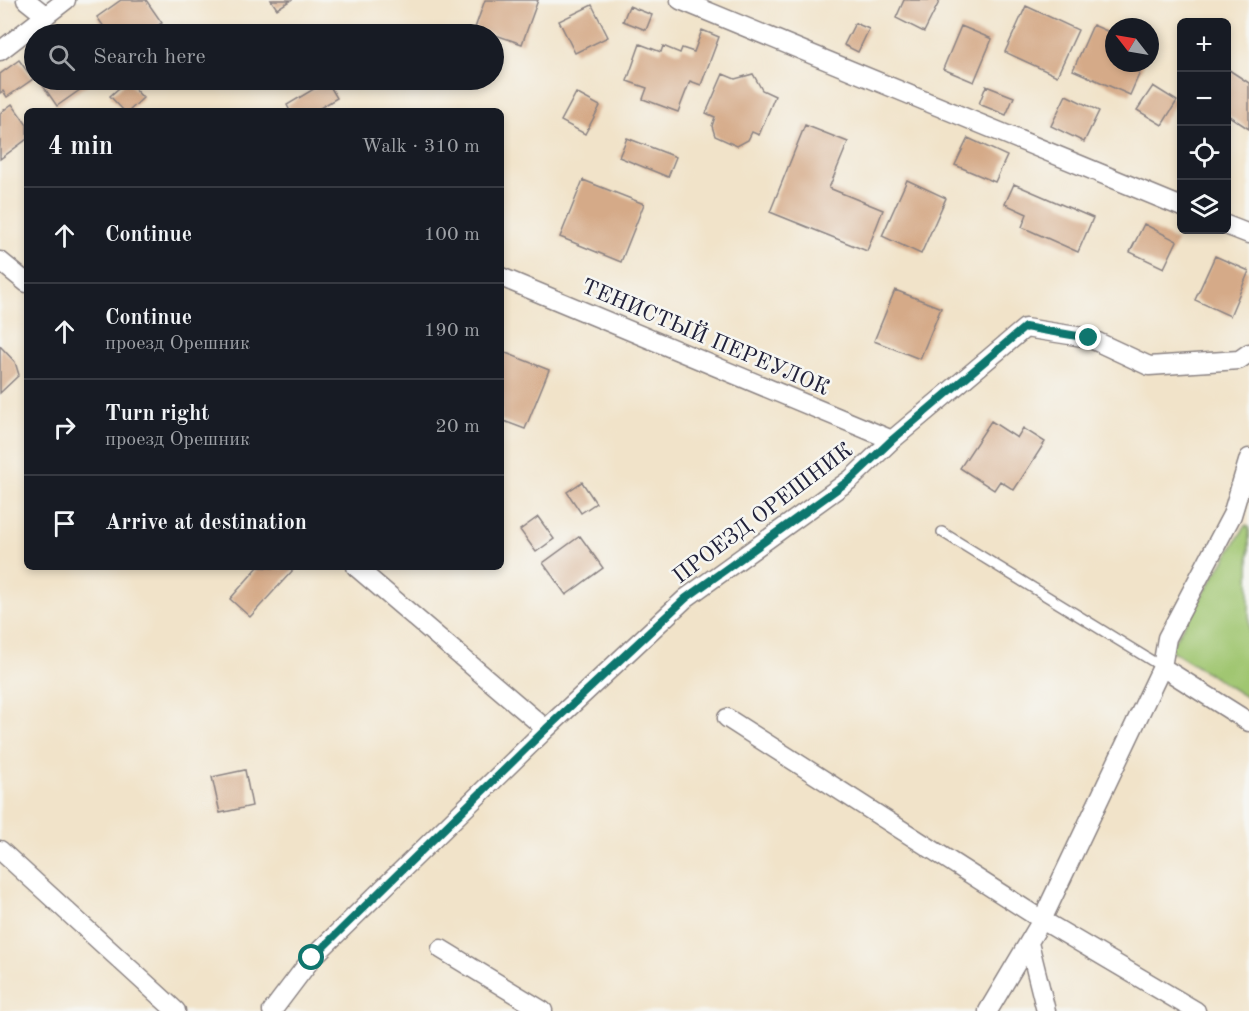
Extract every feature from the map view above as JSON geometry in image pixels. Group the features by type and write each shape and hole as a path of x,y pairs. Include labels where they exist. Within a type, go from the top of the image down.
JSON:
{"street":[{"path":"26,0 46,16"},
{"path":"35,24 66,0"},
{"path":"680,0 1177,205"},
{"path":"0,51 24,33"},
{"path":"1231,227 1249,234"},
{"path":"0,261 24,281"},
{"name":"ТЕНИСТЫЙ ПЕРЕУЛОК","path":"504,278 892,440"},
{"name":"ПРОЕЗД ОРЕШНИК","path":"272,1011 312,958 546,729 686,598 851,479 892,440 1025,327 1089,338 1149,366 1239,360 1249,354"},
{"path":"988,1011 1042,920 1162,668 1167,638 1232,516 1249,458"},
{"path":"360,570 546,729"},
{"path":"1162,668 1249,722"},
{"path":"727,718 1042,920 1196,1011"},
{"path":"0,849 176,1011"},
{"path":"1029,943 1046,1011"},
{"path":"441,949 543,1011"}],"lane":[{"path":"942,532 1162,668"}],"green space":[{"path":"1246,525 1249,527 1249,699 1169,649"}],"building":[{"path":"121,0 146,0 162,23 102,24 97,17"},
{"path":"271,0 291,0 277,9"},
{"path":"485,0 538,0 522,44 504,38 504,24 476,24"},
{"path":"904,0 940,0 924,32 896,18"},
{"path":"592,5 608,37 575,53 559,21"},
{"path":"629,6 652,15 646,30 623,21"},
{"path":"1026,6 1078,30 1057,76 1005,52"},
{"path":"855,23 869,29 858,52 844,45"},
{"path":"1093,25 1105,30 1105,72 1140,72 1130,95 1073,70"},
{"path":"961,26 992,39 974,82 943,69"},
{"path":"702,30 719,37 701,85 690,81 678,112 643,99 647,88 627,81 640,44 661,52 663,46 680,53 682,48 694,52"},
{"path":"19,60 24,67 24,85 7,97 3,91 0,93 0,74"},
{"path":"1231,71 1249,83 1249,129 1231,117"},
{"path":"723,74 735,79 753,74 762,90 775,96 759,135 752,132 748,140 737,146 715,136 712,126 715,117 706,113"},
{"path":"986,86 1014,97 1006,115 979,104"},
{"path":"1153,86 1177,101 1162,125 1137,110"},
{"path":"46,90 80,90 57,106"},
{"path":"117,90 135,90 143,98 132,108 121,108 110,96"},
{"path":"312,90 332,90 337,98 320,108 288,108 287,105"},
{"path":"576,93 600,106 585,134 561,121"},
{"path":"1066,95 1099,111 1084,142 1051,126"},
{"path":"12,104 24,121 24,141 0,159 0,113"},
{"path":"805,125 848,142 829,188 883,210 867,251 770,212"},
{"path":"627,138 676,157 668,177 619,157"},
{"path":"968,138 1007,156 995,182 955,165"},
{"path":"583,180 644,204 621,262 560,237"},
{"path":"907,180 946,198 921,254 882,236"},
{"path":"1014,184 1093,218 1078,252 1022,227 1027,214 1005,204"},
{"path":"1144,224 1177,241 1164,268 1130,252"},
{"path":"1215,256 1249,271 1230,316 1195,300"},
{"path":"895,290 941,308 920,359 874,341"},
{"path":"0,346 15,362 19,375 0,393"},
{"path":"504,352 549,370 525,429 504,421"},
{"path":"991,421 1017,438 1023,428 1045,442 1014,490 1000,481 994,490 960,468"},
{"path":"582,482 596,503 581,513 567,492"},
{"path":"538,517 554,539 536,552 520,530"},
{"path":"580,536 603,568 566,595 543,563"},
{"path":"255,570 293,570 250,617 230,599"},
{"path":"245,770 252,806 220,813 212,777"}],"route":[{"path":"312,958 546,729 686,598 851,479 892,440 1025,327 1089,338"}]}
